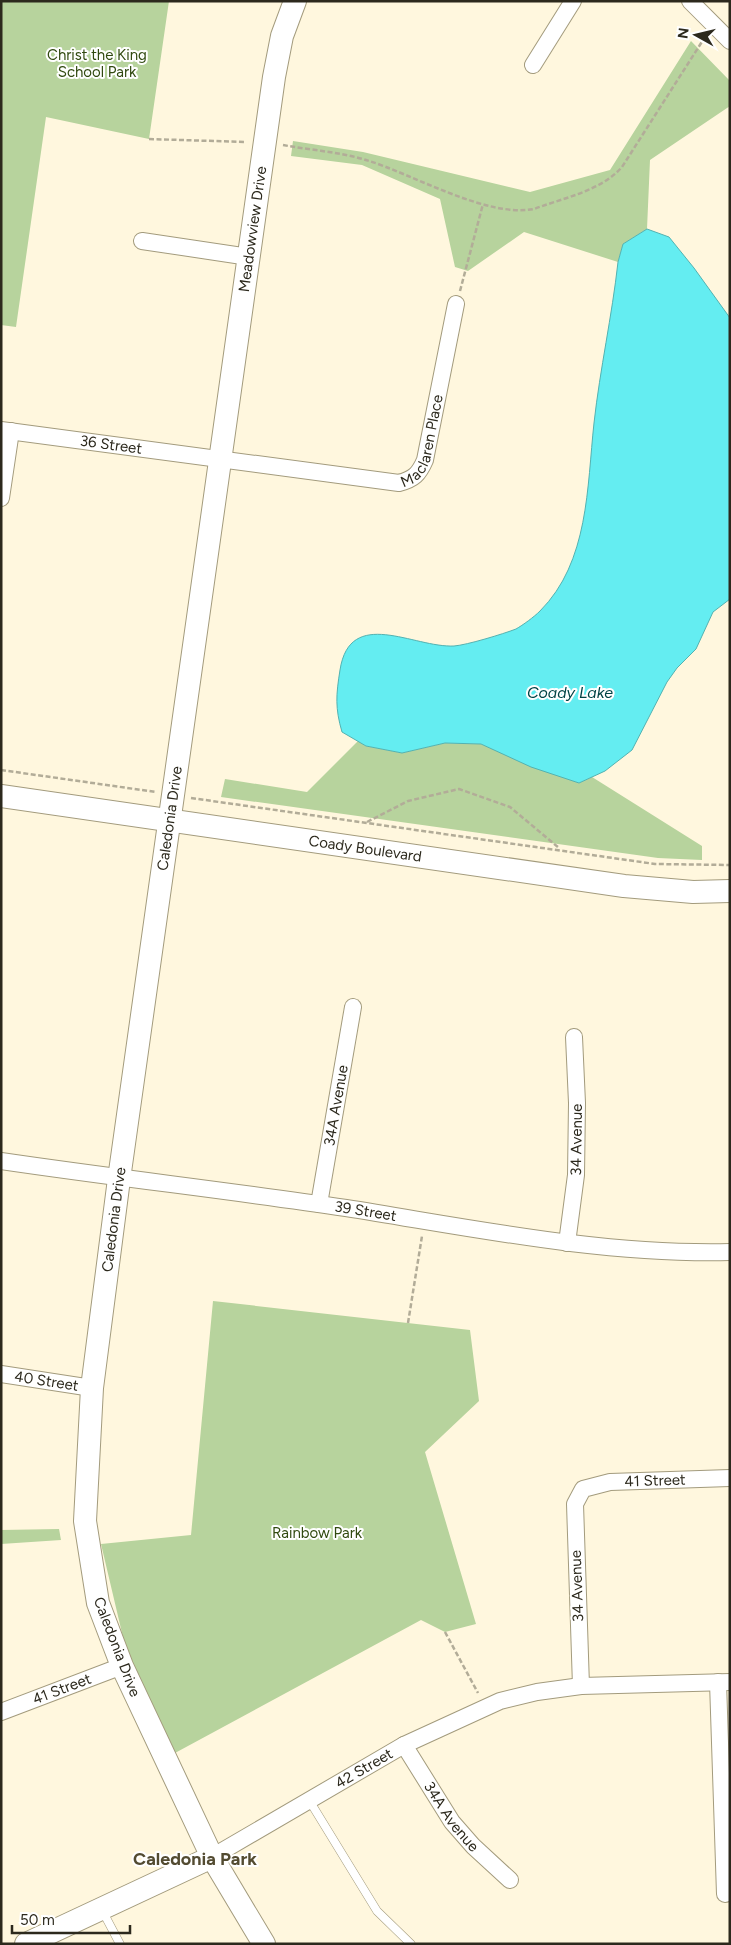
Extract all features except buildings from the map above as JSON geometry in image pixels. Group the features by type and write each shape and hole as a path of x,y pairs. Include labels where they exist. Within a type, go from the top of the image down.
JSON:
{"street":[{"name":"Meadowview Drive","path":"221,460 282,36 295,1"},
{"path":"533,65 572,1"},
{"path":"690,1 730,41"},
{"path":"142,241 249,257"},
{"name":"Maclaren Place","path":"221,460 399,482 411,480 420,473 425,460 456,304"},
{"path":"1,498 6,430"},
{"name":"36 Street","path":"6,430 221,460"},
{"name":"Caledonia Drive","path":"221,460 118,1179 92,1388 85,1521 98,1603 122,1666 212,1857 264,1944"},
{"name":"Coady Boulevard","path":"1,796 624,886 693,892 730,891"},
{"name":"34A Avenue","path":"319,1204 353,1007"},
{"name":"34 Avenue","path":"567,1243 576,1175 577,1103 574,1036"},
{"name":"39 Street","path":"1,1161 118,1179 319,1204 567,1243 684,1253 730,1252"},
{"name":"40 Street","path":"1,1374 92,1388"},
{"name":"41 Street","path":"583,1489 610,1482 730,1478"},
{"name":"34 Avenue","path":"581,1686 575,1504 583,1489"},
{"name":"41 Street","path":"1,1712 122,1666"},
{"path":"724,1682 725,1894"},
{"name":"42 Street","path":"26,1944 212,1857 404,1745 500,1701 537,1692 581,1686 724,1682"},
{"name":"34A Avenue","path":"404,1745 452,1822 473,1846 510,1880"}],"lane":[{"path":"309,1800 377,1911 411,1944"},
{"path":"102,1909 120,1944"}],"path":[{"path":"149,139 266,142 365,160 483,204 523,211 534,209 599,185 614,176 622,167 702,38 718,28"},
{"path":"456,304 483,204"},
{"path":"1,770 655,864 730,865"},
{"path":"366,823 408,801 459,789 510,807 560,849"},
{"path":"408,1323 425,1221"},
{"path":"445,1632 486,1708"}],"green space":[{"name":"Christ the King School Park","path":"1,1 169,1 149,139 46,117 16,327 1,325"},
{"path":"691,41 730,81 730,106 650,160 647,229 623,244 618,262 524,232 468,271 455,267 440,199 362,165 291,156 293,141 363,152 530,192 610,170"},
{"path":"358,741 366,746 402,753 445,743 481,744 579,783 592,777 702,846 702,860 658,858 221,797 225,779 307,792"},
{"name":"Rainbow Park","path":"213,1301 470,1330 479,1401 425,1452 476,1624 445,1632 421,1620 175,1753 126,1650 101,1544 191,1535"},
{"path":"59,1529 61,1540 1,1544 1,1530"}],"water":[{"name":"Coady Lake","path":"647,229 669,237 730,318 730,599 713,612 696,649 677,668 667,682 632,750 605,771 579,783 531,767 481,744 445,743 402,753 366,746 342,732 337,708 340,670 346,651 356,640 370,635 386,635 438,645 454,646 503,634 516,629 540,611 556,591 568,570 577,547 583,523 594,423 618,262 623,244"}],"district":[{"name":"Caledonia Park","path":"195,1859"}]}
